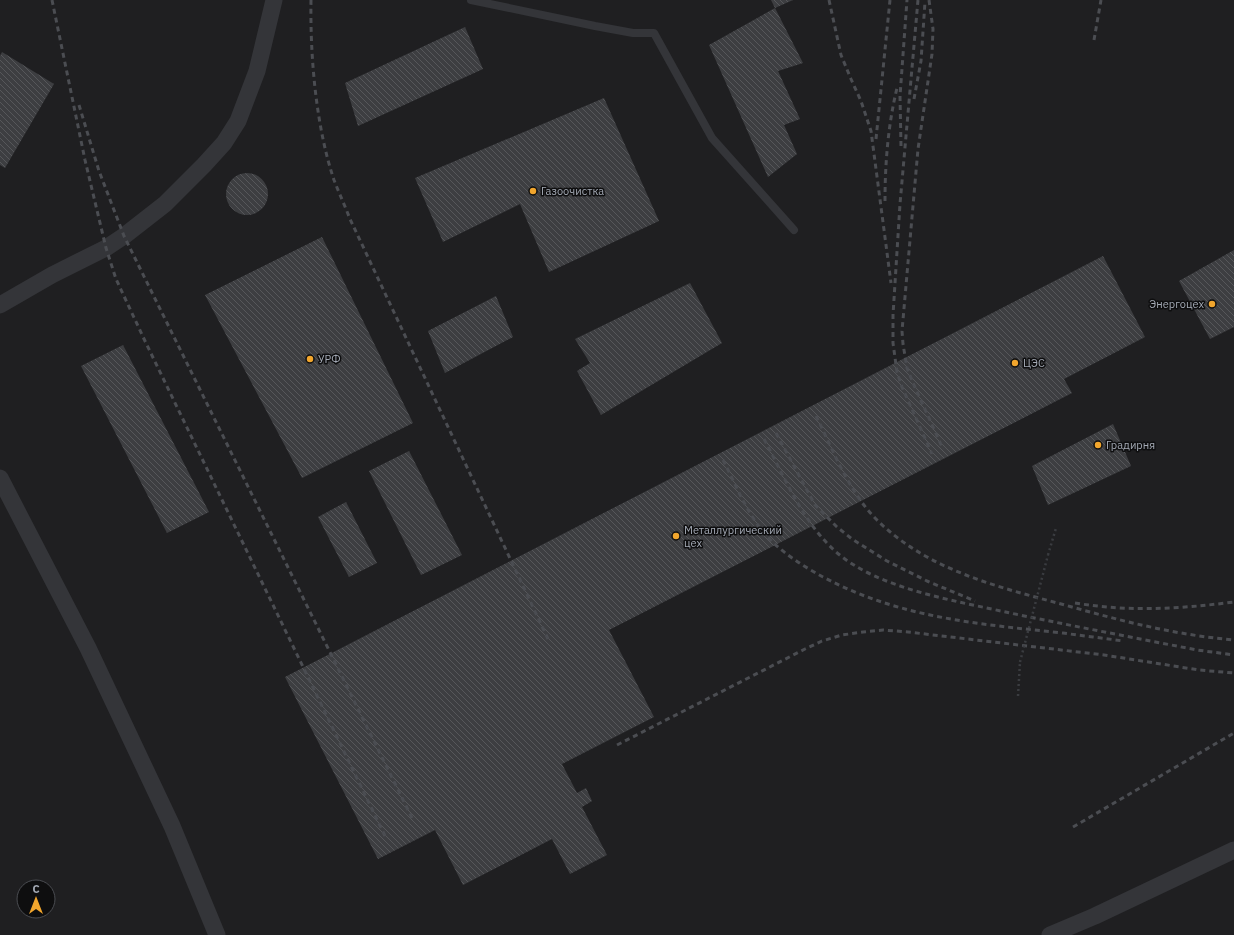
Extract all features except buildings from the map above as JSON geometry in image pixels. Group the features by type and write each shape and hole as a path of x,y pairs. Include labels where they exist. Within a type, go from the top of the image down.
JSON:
{"street":[{"path":"0,305 52,275 106,248 124,236 165,204 214,154 238,121 248,98 257,71 274,0"},
{"path":"0,478 88,648 172,826 217,935"},
{"path":"1050,935 1095,916 1234,850"}],"lane":[{"path":"471,0 633,33 654,33 712,138 794,230"}],"path":[{"path":"1018,696 1020,662 1056,528"}],"shaded area":[{"path":"0,0 1234,0 1234,935 0,935"}],"railway":[{"path":"52,0 85,160 106,248 116,279 385,836"},
{"path":"311,0 315,91 323,137 334,180 350,219 548,639"},
{"path":"829,0 841,55 861,101 871,131 891,283"},
{"path":"876,139 890,0"},
{"path":"901,146 900,96 907,0"},
{"path":"918,0 900,204 893,315 893,343 897,372 902,387 932,454"},
{"path":"929,0 933,29 932,54 918,149 902,331 907,368 943,449"},
{"path":"1094,40 1101,0"},
{"path":"914,99 921,61 925,2"},
{"path":"885,201 888,144 891,116 897,88"},
{"path":"79,105 99,171 124,236 413,820"},
{"path":"816,416 842,469 865,507 895,536 940,564 1014,591 1107,617 1191,635 1234,640"},
{"path":"776,433 815,505 837,527 852,539 887,561 927,581 975,601"},
{"path":"764,439 795,498 823,539 835,551 852,564 873,575 918,592 966,604 1197,650 1234,655"},
{"path":"723,460 740,496 755,521 767,536 781,550 798,562 823,577 852,591 881,602 940,617 1123,641"},
{"path":"1075,603 1115,608 1174,608 1234,602"},
{"path":"617,745 822,641 842,635 863,632 883,630 908,632 1104,655 1199,670 1234,673"},
{"path":"1073,827 1234,733"}],"place":[{"name":"Газоочистка","path":"533,191"},
{"name":"Энергоцех","path":"1212,304"},
{"name":"УРФ","path":"310,359"},
{"name":"ЦЭС","path":"1015,363"},
{"name":"Градирня","path":"1098,445"},
{"name":"Металлургический цех","path":"676,536"}]}
